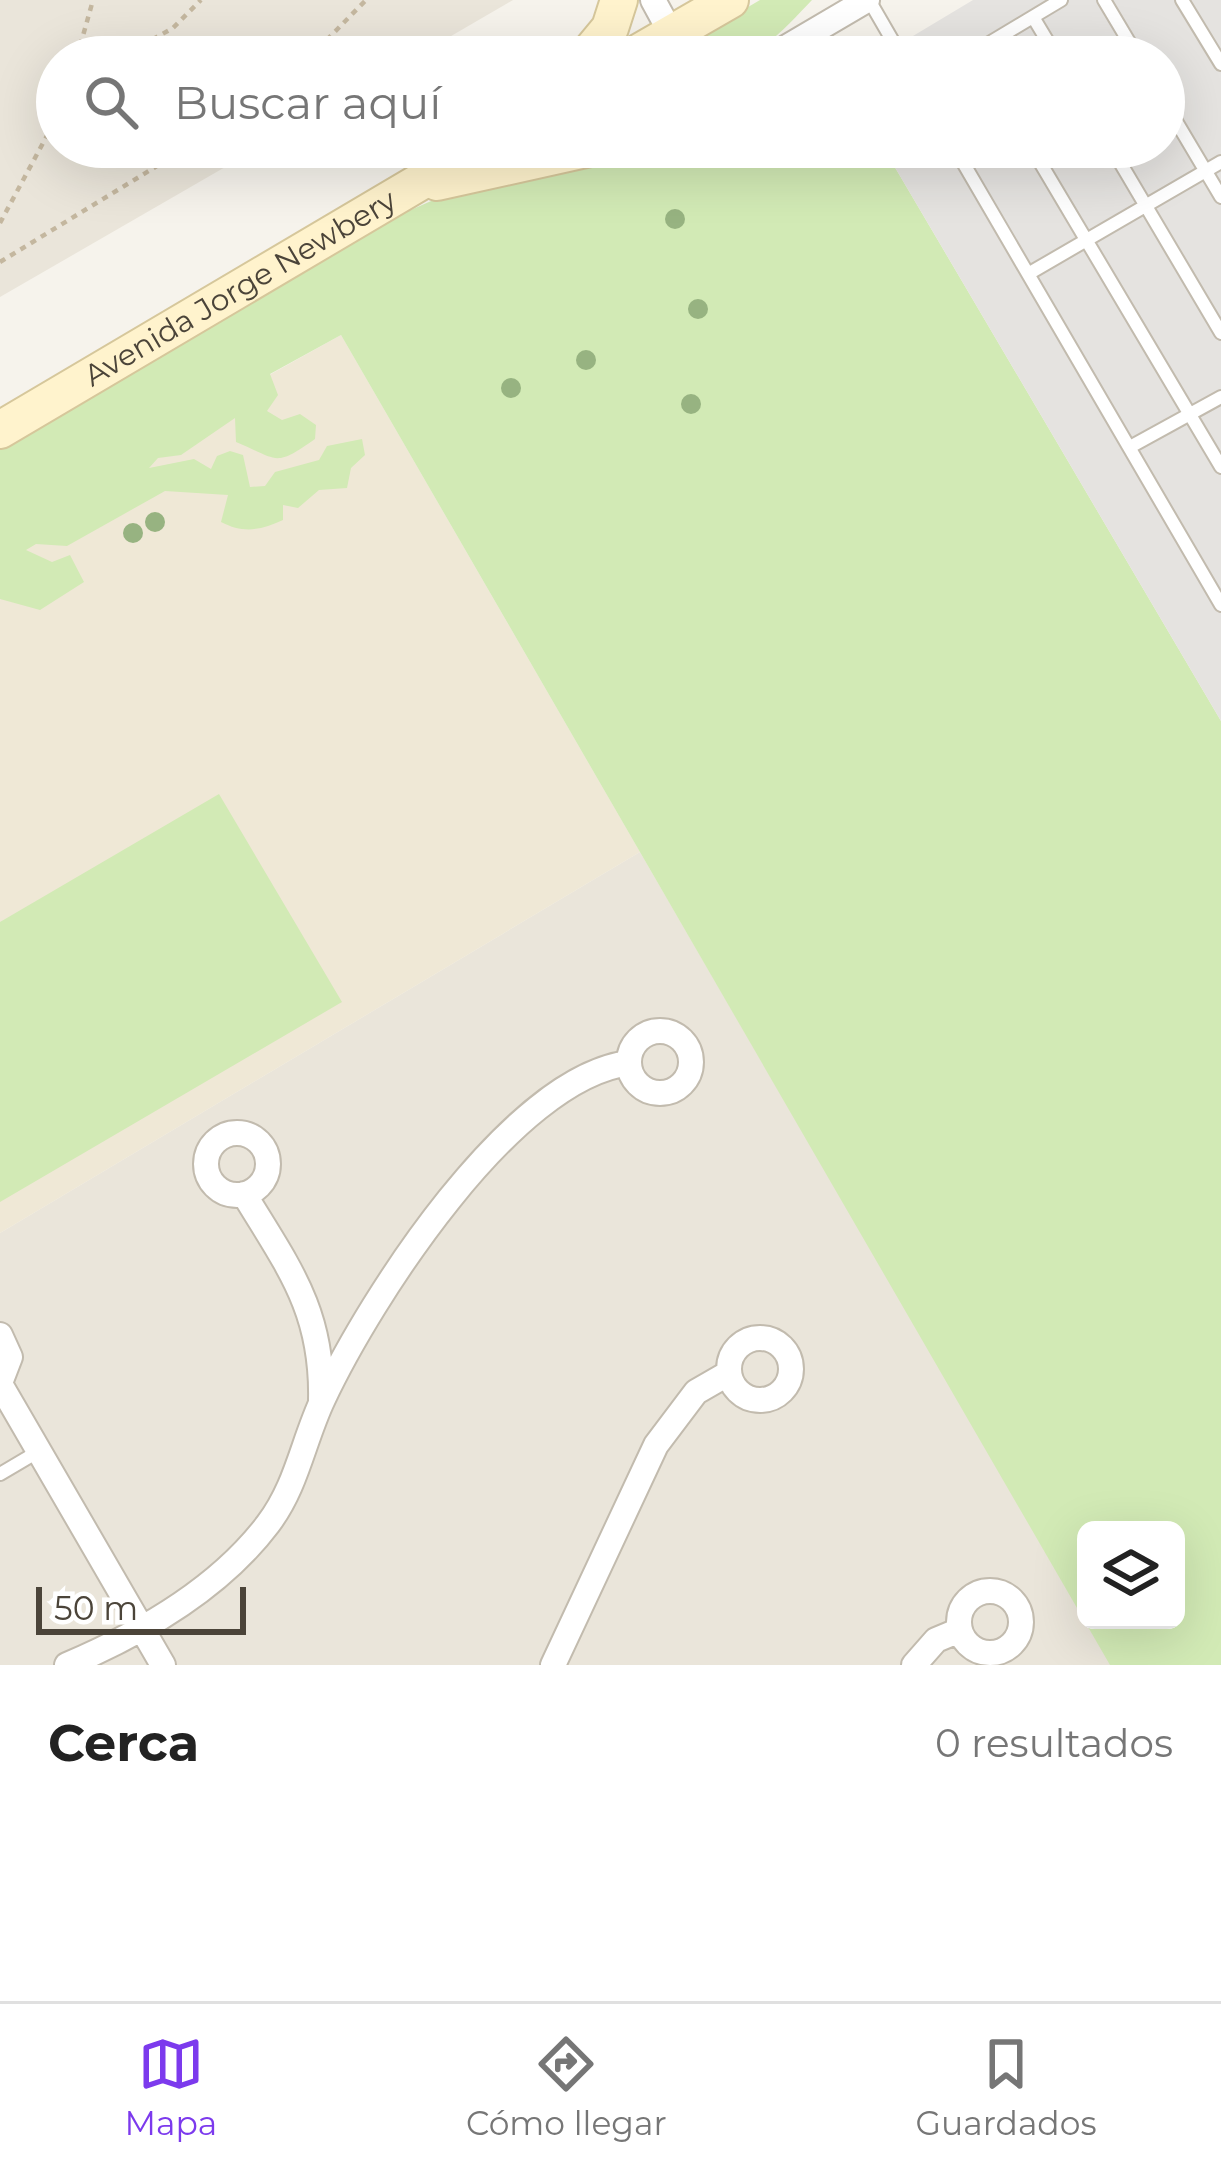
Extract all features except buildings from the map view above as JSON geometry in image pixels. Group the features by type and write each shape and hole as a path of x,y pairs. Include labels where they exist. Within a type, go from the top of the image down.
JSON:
{"main road":[{"path":"603,36 619,0"},
{"path":"688,36 730,0"},
{"name":"Avenida Jorge Newbery","path":"0,430 444,168"},
{"path":"410,188 500,168"}],"street":[{"path":"653,0 672,36"},
{"path":"806,36 868,0"},
{"path":"68,1665 141,1629 215,1577 266,1526 300,1467 321,1403 386,1286 447,1201 520,1126 558,1095 596,1070 628,1063"},
{"path":"244,1194 303,1291 322,1368 321,1403"},
{"path":"0,1335 10,1357 0,1383 163,1665"},
{"path":"554,1665 656,1445 696,1392 729,1373"},
{"path":"914,1665 936,1640 960,1630"}],"lane":[{"path":"868,0 889,36"},
{"path":"1003,36 1061,0"},
{"path":"1104,0 1125,36"},
{"path":"1182,0 1221,64"},
{"path":"1033,17 1044,36"},
{"path":"1185,136 1221,197"},
{"path":"1028,274 1221,162"},
{"path":"966,168 1221,605"},
{"path":"1043,168 1221,467"},
{"path":"1123,168 1221,333"},
{"path":"1130,447 1221,397"},
{"path":"0,1474 40,1450"}],"path":[{"path":"83,36 93,0"},
{"path":"159,36 201,0"},
{"path":"331,36 366,0"},
{"path":"0,223 36,157"},
{"path":"0,262 154,168"}],"shaded area":[{"path":"0,0 513,0 451,36 36,36 36,168 224,168 0,297"},
{"path":"973,0 1221,0 1221,721 895,168 1185,168 1185,36 913,36"},
{"path":"341,335 640,852 0,1233 0,525"},
{"path":"640,852 1077,1605 1077,1629 1091,1629 1112,1665 0,1665 0,1233"}],"green space":[{"path":"760,0 812,0 776,36 699,36"},
{"path":"580,168 895,168 1221,721 1221,1665 1110,1665 1089,1629 1185,1629 1185,1521 1077,1521 1077,1608 341,335 270,374 278,395 267,411 282,420 300,414 316,425 315,439 291,454 269,457 236,442 235,418 181,455 158,458 149,468 194,459 211,469 217,456 230,451 243,455 250,487 265,486 275,472 319,460 327,446 362,439 365,455 351,468 347,488 319,490 298,508 283,505 283,520 252,529 221,522 228,495 165,491 67,546 36,544 26,550 52,562 70,555 84,582 40,610 0,599 0,446 372,227 438,198"},
{"path":"219,794 342,1002 0,1202 0,922"}]}
